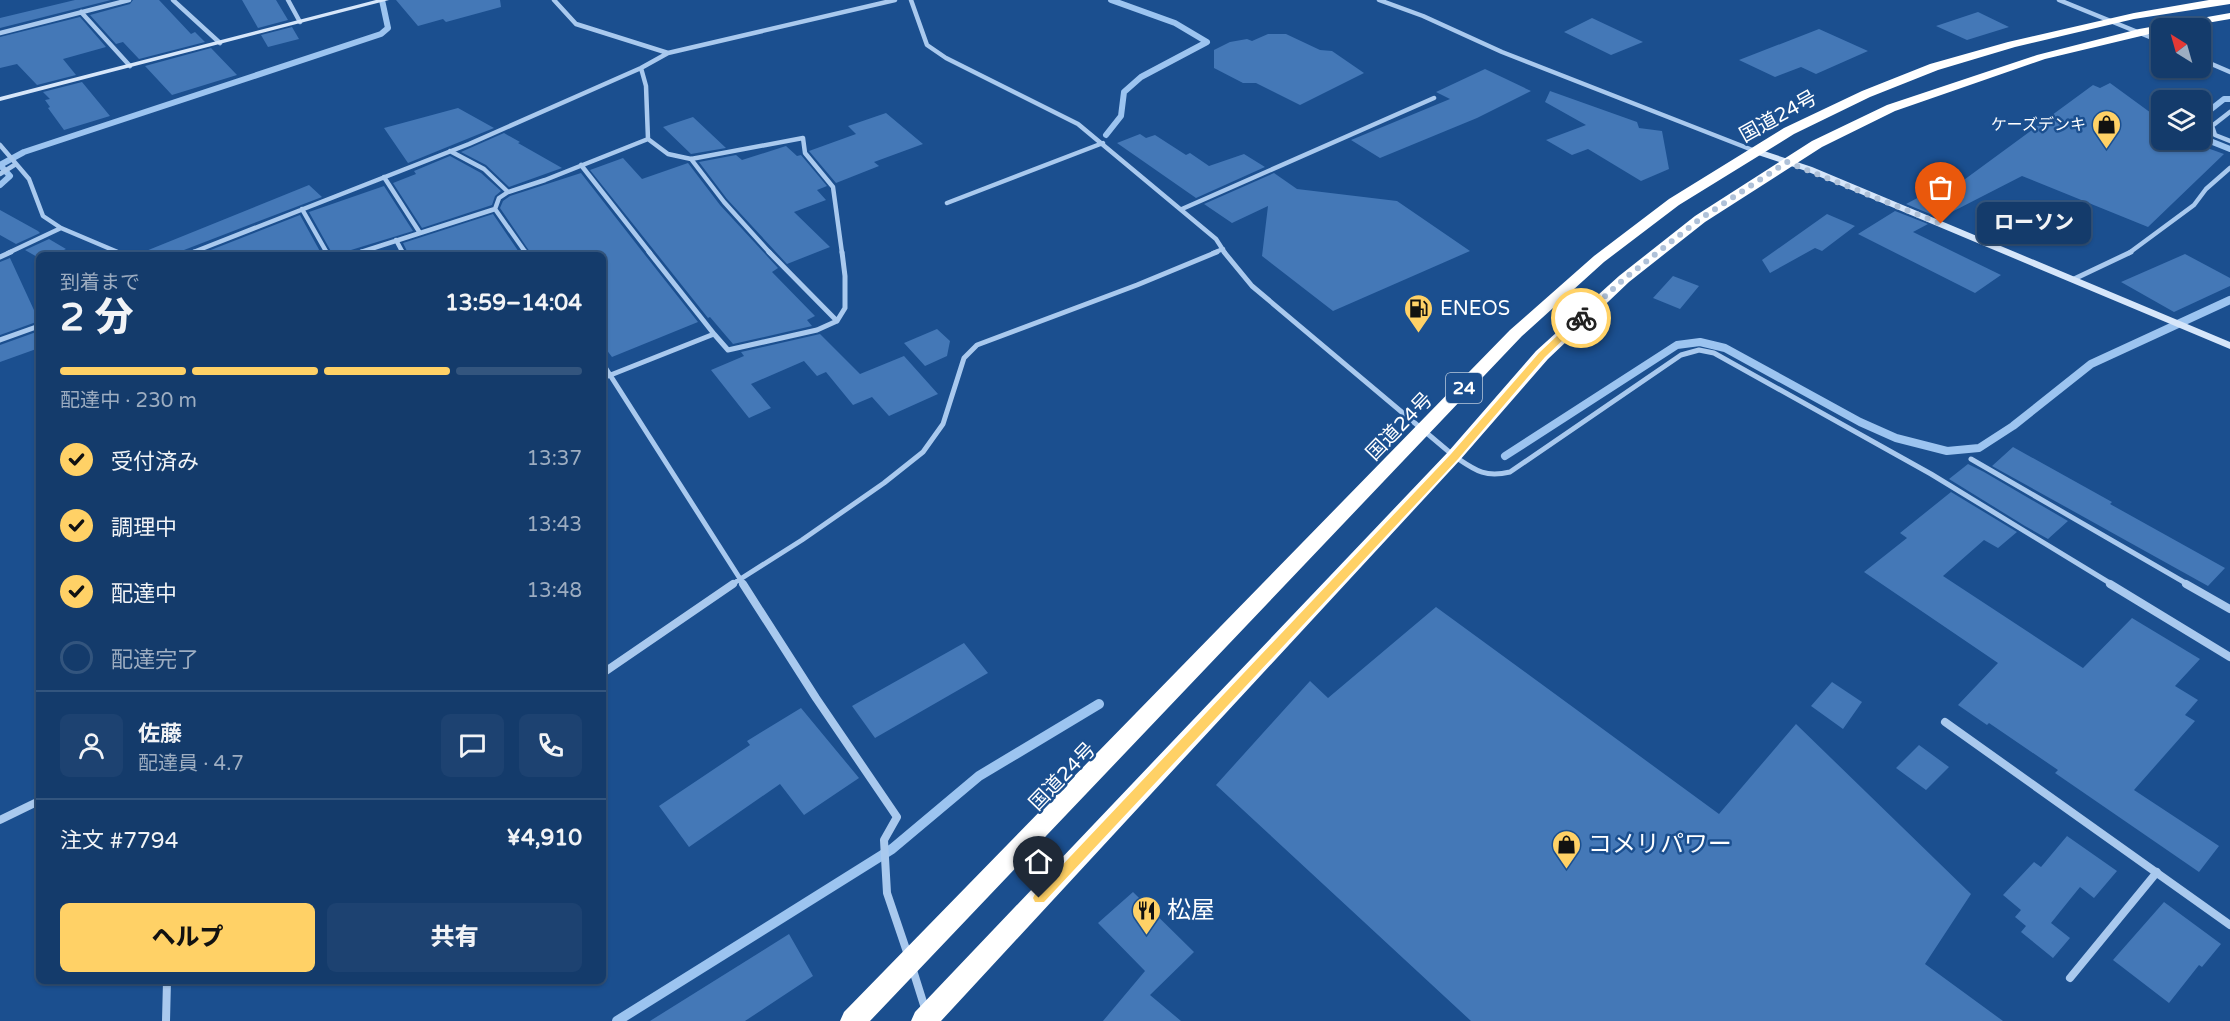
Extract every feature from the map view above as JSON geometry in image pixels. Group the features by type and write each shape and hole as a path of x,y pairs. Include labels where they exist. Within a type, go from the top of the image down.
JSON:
{"highway":[{"name":"国道24号","path":"853,1021 1516,333 1599,259 1674,202 1789,131 1866,94 1934,67 2012,44 2193,5 2230,1"},
{"name":"24","path":"927,1020 1454,456 1542,355 1624,279 1700,219 1816,144 1891,108 2041,57 2139,32 2230,16"}],"street":[{"path":"0,33 129,0"},
{"path":"173,0 220,43"},
{"path":"288,0 300,22"},
{"path":"0,99 385,0"},
{"path":"554,0 576,24 668,52"},
{"path":"193,252 450,151 642,68 668,52 895,0"},
{"path":"911,0 927,45 967,69 1060,113 1103,143 1216,239 1252,286 1454,456 1476,470 1492,476 1509,472 1577,428 1681,355 1699,350 1714,353 1931,474 2230,657"},
{"path":"1379,0 1423,16 1524,61 1787,162 2074,279 2230,346"},
{"path":"2059,0 2151,37"},
{"path":"81,12 130,66"},
{"path":"2211,64 2230,72"},
{"path":"642,68 646,86 648,139"},
{"path":"1182,209 1434,98"},
{"path":"2230,112 2212,126 2215,135 2230,141"},
{"path":"581,165 728,350 817,330 837,321 845,308 845,276 840,224 833,187 805,153 802,138 691,159 668,154 648,139"},
{"path":"495,209 499,198 508,192 545,180 648,139"},
{"path":"947,203 1103,143"},
{"path":"0,145 29,179 43,216 61,228 116,252"},
{"path":"450,151 484,169 508,192"},
{"path":"691,159 711,189 765,249 837,321"},
{"path":"0,174 16,164"},
{"path":"2074,279 2129,253 2194,205 2206,189 2230,168"},
{"path":"384,177 420,233"},
{"path":"302,208 326,252"},
{"path":"361,252 495,209"},
{"path":"495,209 525,252"},
{"path":"0,256 61,228"},
{"path":"396,240 402,252"},
{"path":"606,671 829,521 884,483 923,452 943,424 964,358 977,345 1137,285 1223,249"},
{"path":"0,340 36,327"},
{"path":"606,377 714,334"},
{"path":"606,368 816,698 897,817 884,840 887,893 911,962 927,1020"},
{"path":"1971,459 2230,609"},
{"path":"1945,722 2230,925"},
{"path":"0,820 36,802"},
{"path":"2070,978 2157,872"},
{"path":"166,1021 167,984"}],"building":[{"path":"75,0 111,0 0,28 0,18"},
{"path":"133,0 159,0 191,34 195,32 205,42 139,59 123,42 116,44 90,15 130,4"},
{"path":"242,0 276,0 288,20 258,28"},
{"path":"396,0 500,0 501,7 446,22 443,19 418,26"},
{"path":"1978,12 2009,27 1967,40 1936,26"},
{"path":"80,17 106,47 63,59 76,75 37,85 17,64 0,68 0,37"},
{"path":"1592,18 1643,42 1611,55 1564,32"},
{"path":"292,27 299,39 268,47 261,35"},
{"path":"1819,29 1868,51 1816,74 1801,67 1775,77 1739,60"},
{"path":"1268,34 1286,34 1320,50 1332,51 1364,73 1300,105 1256,83 1243,83 1214,68 1214,50 1230,42 1247,39 1252,41"},
{"path":"211,48 237,75 172,95 145,66"},
{"path":"1485,69 1531,91 1477,118 1380,158 1351,140 1450,99 1436,92"},
{"path":"82,82 110,116 64,130 48,108 50,107 45,100 50,99 43,92"},
{"path":"2110,83 2151,113 2151,150 2211,149 2224,154 2148,227 2022,176 1940,218 1906,204 1950,181 1957,185 2093,85 2100,88"},
{"path":"1550,91 1637,122 1639,128 1662,131 1669,169 1641,181 1588,149 1572,155 1546,140 1586,125 1545,102"},
{"path":"458,108 494,128 408,163 384,128"},
{"path":"886,113 923,144 874,162 879,166 836,183 809,151 856,134 848,126"},
{"path":"693,117 726,148 691,154 663,127"},
{"path":"504,133 562,168 509,187 486,165 461,152"},
{"path":"1140,134 1146,138 1155,135 1186,155 1190,153 1209,166 1244,154 1265,167 1196,198 1117,143"},
{"path":"786,146 797,156 801,155 827,186 817,190 826,200 794,212 830,247 787,264 727,199 699,162 736,155 742,160"},
{"path":"450,156 481,173 501,191 495,196 492,205 422,228 393,183 416,174 414,171"},
{"path":"623,158 642,179 688,163 720,205 778,268 772,272 815,316 807,320 812,326 733,344 710,317 708,318 590,170"},
{"path":"581,173 698,322 612,357 606,349 606,252 530,252 500,208 503,201 510,196"},
{"path":"1274,173 1297,189 1397,201 1470,251 1333,311 1262,256 1268,206 1232,223 1204,204"},
{"path":"309,185 322,197 183,252 143,252"},
{"path":"384,186 413,231 349,252 331,252 309,212"},
{"path":"0,210 40,233 16,244 0,235"},
{"path":"1895,211 1928,224 1913,232 2001,275 1975,293 1858,234"},
{"path":"493,214 519,252 408,252 403,243"},
{"path":"1827,214 1855,226 1822,251 1815,248 1770,273 1762,260"},
{"path":"300,215 320,252 206,252"},
{"path":"49,239 66,249 60,252 36,252 36,256 25,250"},
{"path":"2185,254 2230,278 2230,286 2174,312 2121,282"},
{"path":"10,258 36,314 36,322 0,335 0,262"},
{"path":"1673,276 1699,286 1680,309 1653,298"},
{"path":"937,329 950,341 947,356 925,366 904,343"},
{"path":"36,332 36,349 0,362 0,345"},
{"path":"820,334 860,374 904,356 938,394 889,416 872,397 853,405 826,372 817,376 804,361 751,384 771,408 749,418 711,370 744,356 741,352"},
{"path":"2013,447 2225,568 2208,586 1992,466"},
{"path":"1968,464 2068,521 2048,539 2025,526 1949,479"},
{"path":"1951,492 2017,532 1998,548 1984,540 1943,576 2083,668 2132,618 2200,659 2175,686 2198,700 2185,715 2195,721 2134,790 2219,846 2199,872 2055,773 2058,770 1989,723 1987,725 1958,705 1998,663 1864,572 1907,538 1900,533"},
{"path":"1436,607 1719,814 1796,724 1971,894 1925,964 2003,1021 1471,1021 1216,785 1310,681 1328,698"},
{"path":"964,643 988,673 875,738 852,706"},
{"path":"1832,682 1862,702 1843,729 1811,706"},
{"path":"801,708 859,778 804,815 780,784 689,847 659,806 750,745 747,741"},
{"path":"1919,745 1949,767 1926,790 1896,768"},
{"path":"2067,836 2117,871 2094,898 2080,887 2051,923 2070,938 2053,958 2021,932 2026,926 2015,917 2021,910 2003,895 2034,862 2041,867"},
{"path":"1133,892 1194,952 1150,995 1181,1021 1103,1021 1145,971 1098,923"},
{"path":"2164,902 2221,944 2202,967 2199,965 2169,1003 2113,960"},
{"path":"789,934 813,976 745,1021 650,1021"}],"waterway":[{"path":"0,185 10,176 0,165 24,152 381,34 388,28 382,0"},
{"path":"1106,135 1121,116 1124,92 1141,77 1207,42 1175,23 1111,0"},
{"path":"2211,109 2224,99 2230,99"},
{"path":"2211,141 2230,149"},
{"path":"1505,456 1677,345 1700,342 1725,348 1860,422 1896,438 1947,451 1979,448 2013,426 2091,364 2230,300"},
{"path":"617,1021 892,849 979,776 1099,704"}],"way so far":[{"path":"1581,318 1624,279 1700,219 1787,162 1941,224"}],"place":[{"name":"ケーズデンキ","path":"2107,150"},
{"name":"ローソン","path":"1941,224"},
{"name":"ENEOS","path":"1419,334"},
{"name":"コメリパワー","path":"1567,870"},
{"name":"松屋","path":"1146,936"}],"route":[{"path":"1039,898 1454,456 1542,355 1581,318"}]}
